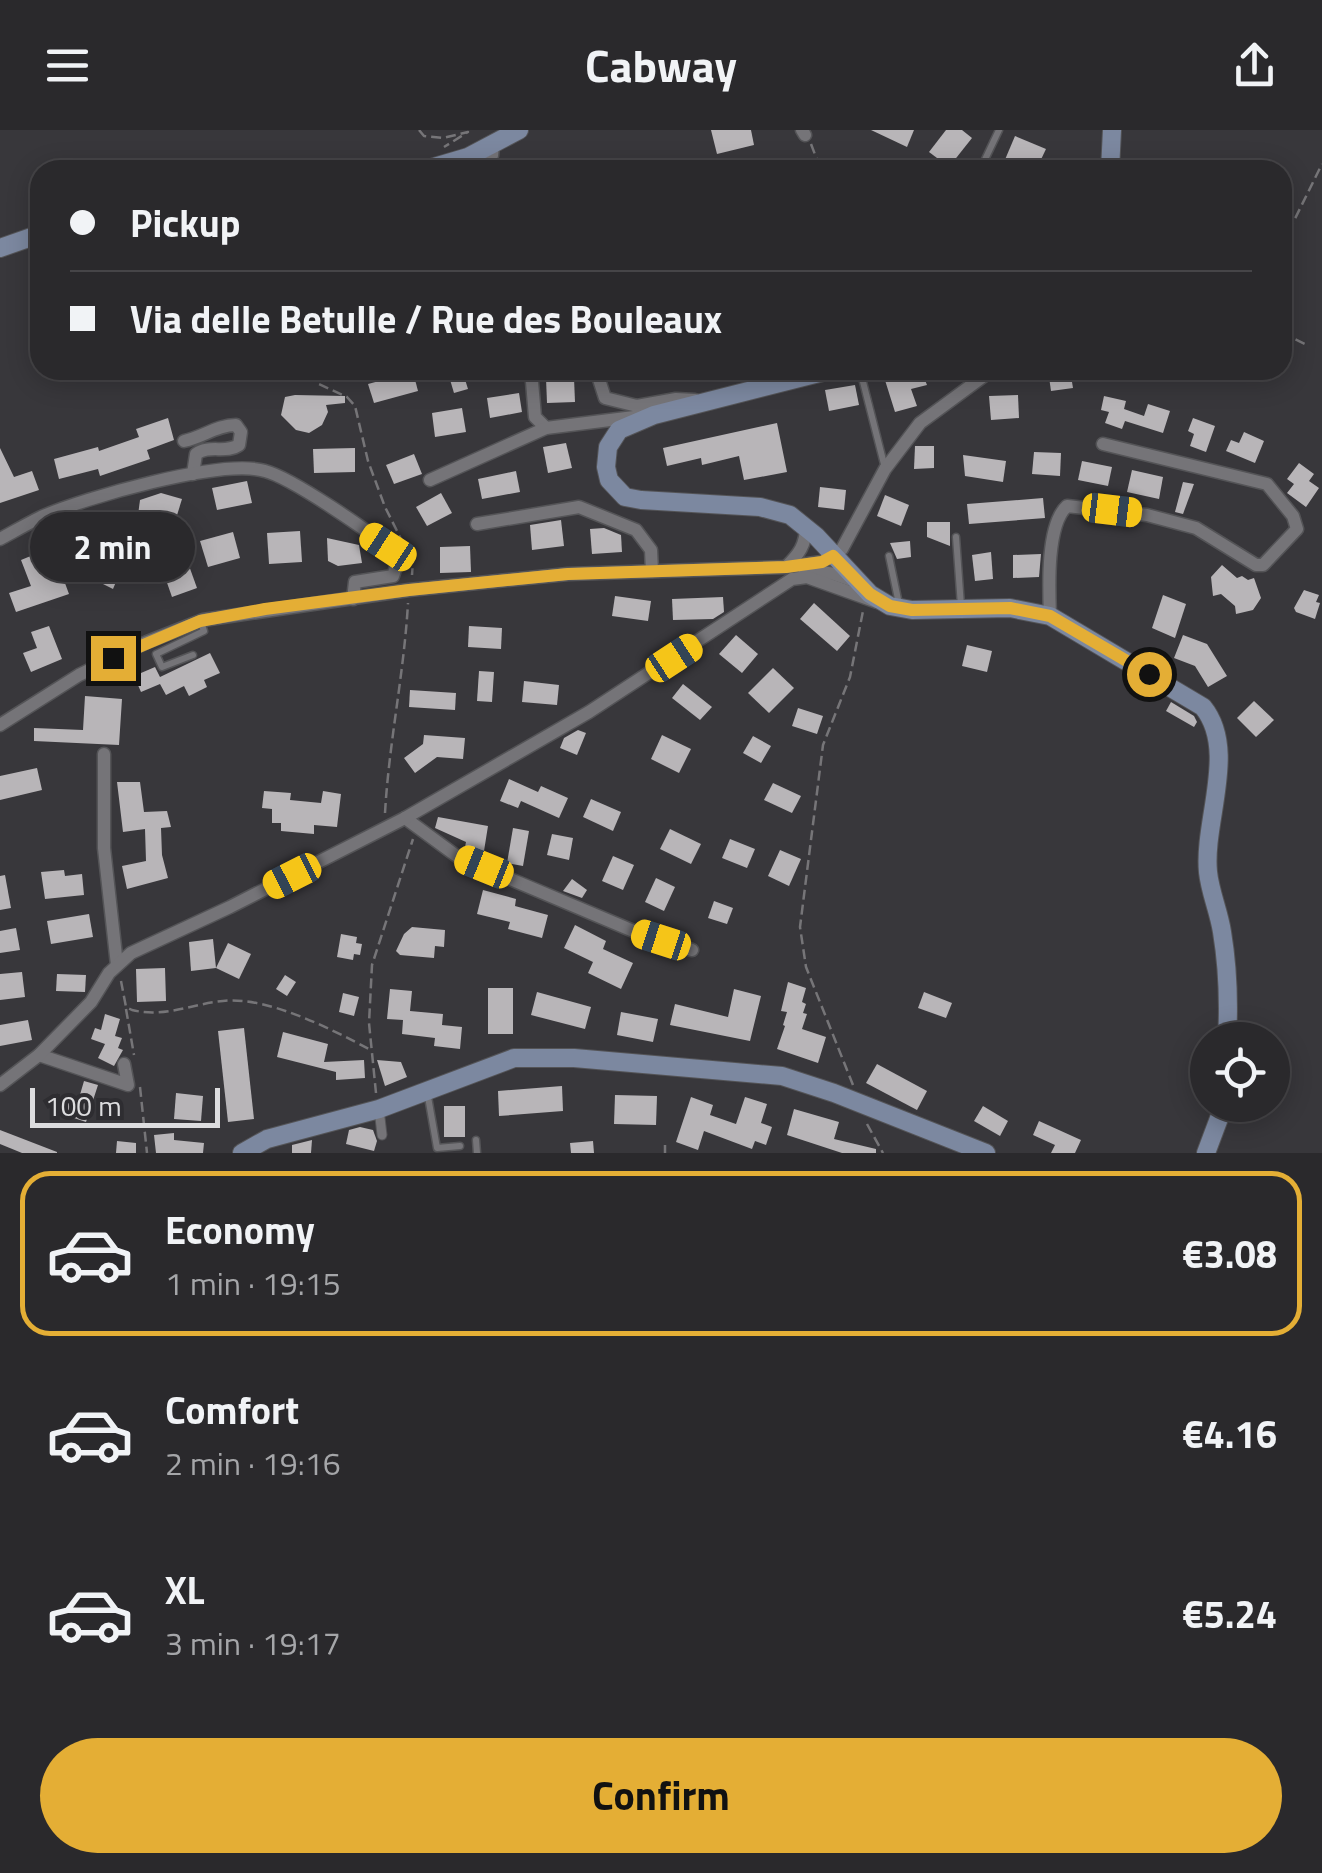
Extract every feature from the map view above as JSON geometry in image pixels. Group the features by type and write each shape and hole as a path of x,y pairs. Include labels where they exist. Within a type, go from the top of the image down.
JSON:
{"main road":[{"path":"453,160 519,130"},
{"path":"1110,160 1112,130"},
{"path":"0,248 30,238"},
{"path":"793,380 654,415 619,430 608,448 609,480 625,496 642,500 760,507 790,515 806,526 857,582 895,607 1010,608 1050,616 1196,700 1212,719 1219,749 1208,870 1222,932 1228,1022"},
{"path":"242,1153 267,1139 379,1109 514,1058 574,1058 782,1076 986,1153"},
{"path":"1206,1153 1218,1122"}],"street":[{"path":"532,380 535,417 546,428"},
{"path":"599,380 605,398 637,406 676,399 712,401"},
{"path":"0,724 79,675 200,621 409,590 568,574 786,567 822,562 842,549 885,469 920,424 979,380"},
{"path":"430,480 546,428 654,415"},
{"path":"184,441 222,425 236,425 240,432 239,445 231,450 202,449 196,454 193,474"},
{"path":"1050,616 1053,543 1060,512 1067,506 1148,514 1196,528 1256,565 1263,565 1297,528 1293,516 1267,484 1103,444"},
{"path":"0,540 42,517 193,474 242,468 269,472 388,547 398,561 393,576 355,582 353,599"},
{"path":"478,524 579,507 636,530 651,550 652,571"},
{"path":"786,567 799,554 806,539 806,526"},
{"path":"786,567 834,574 857,582"},
{"path":"0,1085 39,1055 91,1002 130,953 394,823 589,712 792,579 808,577 895,607"},
{"path":"104,754 104,848 117,966"},
{"path":"394,823 458,857 630,930 692,950"},
{"path":"39,1055 128,1085 124,1064"},
{"path":"379,1109 382,1135"}],"lane":[{"path":"985,160 999,130"},
{"path":"486,160 494,156 496,143"},
{"path":"863,380 885,469"},
{"path":"956,537 961,609"},
{"path":"888,556 895,607"},
{"path":"193,655 162,667 156,654 204,631 200,621"},
{"path":"427,1090 438,1148 460,1146"},
{"path":"476,1140 477,1153"}],"path":[{"path":"418,130 424,136 443,138 468,132 437,151 434,160"},
{"path":"804,132 818,160"},
{"path":"1292,225 1322,164"},
{"path":"1292,338 1305,344"},
{"path":"318,380 355,406 368,461 385,507 413,560 406,655 388,764 394,823 409,829 414,841 372,965 370,1050 379,1109"},
{"path":"865,604 850,677 822,745 800,927 806,967 856,1093 851,1108 860,1112 883,1153"},
{"path":"117,966 126,1007 132,1010 171,1013 226,1000 249,1001 316,1024 370,1050"},
{"path":"665,1144 665,1153"}],"building":[{"path":"711,130 751,130 754,145 717,154"},
{"path":"871,130 914,130 907,147"},
{"path":"946,130 962,130 972,138 955,160 940,160 929,152"},
{"path":"1015,136 1046,149 1041,160 1005,160"},
{"path":"415,380 418,391 374,403 368,384"},
{"path":"450,380 465,380 468,389 454,393"},
{"path":"546,380 574,380 575,402 547,403"},
{"path":"885,380 925,380 927,385 911,389 917,406 895,412"},
{"path":"1049,380 1072,380 1073,388 1051,391"},
{"path":"855,385 859,405 829,411 825,390"},
{"path":"519,393 522,412 490,418 487,398"},
{"path":"1018,395 1019,418 991,420 989,396"},
{"path":"345,396 345,403 326,405 328,412 322,425 309,433 296,430 281,415 285,397"},
{"path":"1104,396 1126,401 1124,409 1144,416 1148,404 1170,411 1163,433 1125,421 1122,429 1105,423 1109,412 1101,410"},
{"path":"462,408 466,432 435,437 432,413"},
{"path":"168,418 174,440 147,450 150,459 100,476 98,469 59,479 54,459 98,447 99,451 139,437 136,429"},
{"path":"1193,418 1215,426 1206,452 1190,446 1194,434 1188,431"},
{"path":"777,423 787,472 744,480 739,456 702,465 701,458 667,466 663,448"},
{"path":"1244,432 1264,441 1255,463 1226,451 1231,440 1239,443"},
{"path":"566,443 572,468 548,473 543,447"},
{"path":"915,446 934,446 934,468 914,469"},
{"path":"0,448 14,477 32,471 39,490 0,503"},
{"path":"355,448 355,472 314,473 313,449"},
{"path":"1034,452 1061,453 1060,476 1032,474"},
{"path":"414,454 422,474 394,484 386,465"},
{"path":"963,455 1006,461 1003,482 965,476"},
{"path":"1082,461 1112,467 1108,486 1078,480"},
{"path":"1299,463 1314,474 1309,481 1319,488 1306,507 1287,493 1294,484 1287,479"},
{"path":"1132,470 1163,477 1159,499 1127,492"},
{"path":"516,471 520,492 482,499 478,479"},
{"path":"247,481 252,503 217,510 212,488"},
{"path":"1183,482 1194,484 1183,514 1175,512"},
{"path":"820,487 846,490 844,510 818,507"},
{"path":"161,493 182,499 174,525 138,515 140,500"},
{"path":"441,493 452,513 427,526 416,507"},
{"path":"885,495 909,505 901,526 877,516"},
{"path":"1043,498 1045,518 969,524 967,504"},
{"path":"101,516 107,539 83,544 77,522"},
{"path":"561,520 564,546 532,550 530,525"},
{"path":"927,522 950,522 950,546 927,537"},
{"path":"604,528 621,535 622,552 592,554 590,529"},
{"path":"300,531 302,562 269,564 267,533"},
{"path":"233,532 240,558 208,567 200,541"},
{"path":"327,538 359,545 362,563 338,566 328,561"},
{"path":"910,541 911,557 897,559 890,543"},
{"path":"470,546 471,572 440,573 440,547"},
{"path":"183,549 197,588 172,597 158,557"},
{"path":"991,552 993,579 975,581 972,555"},
{"path":"38,553 49,580 62,575 69,594 16,612 9,593 31,586 21,560"},
{"path":"1041,554 1039,577 1013,578 1013,555"},
{"path":"122,560 134,566 126,581 118,577 113,589 99,582 108,562 118,566"},
{"path":"1222,565 1237,578 1254,578 1261,598 1253,610 1236,614 1235,606 1221,594 1213,596 1211,577"},
{"path":"1304,590 1319,595 1315,619 1294,608"},
{"path":"1163,595 1186,604 1175,638 1152,628"},
{"path":"615,596 651,601 648,621 612,616"},
{"path":"723,597 724,612 713,619 673,620 672,599"},
{"path":"814,603 850,636 837,651 800,619"},
{"path":"49,626 62,659 31,672 23,653 37,648 31,632"},
{"path":"469,626 502,628 501,649 468,647"},
{"path":"736,635 758,654 742,673 719,654"},
{"path":"1183,635 1207,644 1227,676 1208,687 1195,666 1174,658"},
{"path":"967,645 992,651 987,672 962,666"},
{"path":"210,653 220,673 204,680 207,687 189,696 184,686 166,695 160,684 141,692 134,676 155,667 160,677"},
{"path":"773,668 794,688 769,713 748,693"},
{"path":"479,671 494,672 492,702 477,701"},
{"path":"524,681 559,685 557,705 522,702"},
{"path":"683,684 712,707 700,720 672,698"},
{"path":"410,690 456,693 455,710 409,707"},
{"path":"85,696 122,699 119,745 34,741 34,728 83,730"},
{"path":"1254,701 1274,720 1256,737 1237,718"},
{"path":"1171,702 1194,716 1194,727 1166,711"},
{"path":"798,708 823,716 817,734 792,726"},
{"path":"578,730 586,733 577,755 560,748 564,738"},
{"path":"424,735 465,738 463,759 437,757 415,773 404,758 423,744"},
{"path":"662,735 691,749 679,773 651,759"},
{"path":"753,736 771,746 761,763 743,753"},
{"path":"37,768 42,790 0,800 0,776"},
{"path":"509,779 538,792 541,786 568,798 559,818 521,801 518,808 500,801"},
{"path":"117,782 140,782 144,812 167,811 171,827 161,828 168,878 127,889 122,866 146,861 145,829 123,832"},
{"path":"773,783 801,796 792,813 764,800"},
{"path":"264,791 291,793 290,800 321,803 323,791 341,794 337,827 314,825 314,834 281,831 281,823 272,823 272,809 262,808"},
{"path":"591,799 621,812 613,831 583,817"},
{"path":"438,817 488,826 484,851 465,847 466,842 435,828"},
{"path":"513,828 529,831 523,866 507,863"},
{"path":"670,829 701,844 691,864 660,849"},
{"path":"552,834 573,838 569,860 547,855"},
{"path":"730,839 755,849 747,868 722,858"},
{"path":"780,850 801,859 789,886 768,876"},
{"path":"613,856 634,865 623,890 602,881"},
{"path":"64,870 65,876 82,874 84,895 45,899 41,872"},
{"path":"5,875 11,908 0,910 0,876"},
{"path":"656,878 675,887 664,911 645,902"},
{"path":"572,879 587,890 582,898 563,891"},
{"path":"483,890 516,899 515,906 548,915 542,938 508,929 510,922 477,914"},
{"path":"714,901 733,908 727,924 708,918"},
{"path":"89,914 93,937 51,944 47,921"},
{"path":"575,925 606,941 603,949 633,963 621,989 588,973 593,962 564,948"},
{"path":"412,927 445,930 444,947 435,946 434,958 400,955 396,951"},
{"path":"16,928 20,950 0,953 0,931"},
{"path":"341,934 357,937 356,943 362,944 360,955 354,954 353,960 337,957"},
{"path":"213,939 216,968 191,971 189,942"},
{"path":"228,943 251,954 239,979 216,968"},
{"path":"165,968 166,1001 137,1002 136,969"},
{"path":"22,972 25,997 0,1000 0,974"},
{"path":"57,974 86,975 85,992 56,991"},
{"path":"285,975 296,982 287,996 276,989"},
{"path":"788,982 806,988 802,1002 806,1004 803,1013 807,1014 802,1029 826,1037 818,1063 777,1049 785,1026 787,1012 781,1011"},
{"path":"488,988 513,988 513,1034 488,1034"},
{"path":"390,989 412,991 410,1011 443,1014 442,1025 462,1027 460,1049 434,1046 435,1038 402,1034 403,1020 387,1019"},
{"path":"734,989 761,996 750,1041 670,1025 675,1004 728,1017"},
{"path":"537,992 591,1007 585,1029 531,1015"},
{"path":"924,992 952,1003 946,1018 918,1008"},
{"path":"343,993 359,997 354,1016 339,1012"},
{"path":"621,1012 658,1019 653,1042 617,1035"},
{"path":"105,1014 120,1019 115,1036 122,1038 118,1048 123,1050 114,1066 98,1058 105,1044 91,1039 95,1028 101,1030"},
{"path":"28,1020 32,1040 0,1046 0,1025"},
{"path":"244,1028 254,1119 228,1122 218,1031"},
{"path":"283,1032 328,1044 324,1062 364,1060 365,1078 336,1080 336,1072 277,1057"},
{"path":"377,1060 401,1062 407,1077 385,1086"},
{"path":"877,1064 927,1091 917,1110 866,1083"},
{"path":"84,1081 98,1085 86,1122 59,1113 65,1094 79,1098"},
{"path":"562,1086 563,1111 499,1116 498,1091"},
{"path":"176,1093 203,1096 201,1121 174,1119"},
{"path":"615,1095 657,1096 656,1125 614,1124"},
{"path":"691,1097 713,1105 710,1115 736,1124 745,1097 767,1104 761,1123 772,1127 766,1145 755,1141 752,1149 704,1131 698,1150 676,1142"},
{"path":"444,1106 465,1106 465,1137 444,1137"},
{"path":"983,1106 1008,1121 1000,1136 974,1121"},
{"path":"794,1109 839,1122 834,1139 876,1149 876,1153 842,1153 787,1135"},
{"path":"1039,1121 1081,1140 1075,1153 1051,1153 1055,1145 1033,1135"},
{"path":"0,1130 57,1153 22,1153 0,1144"},
{"path":"349,1130 373,1130 377,1141 374,1151 346,1144"},
{"path":"174,1133 174,1140 204,1143 203,1153 156,1153 154,1135"},
{"path":"312,1140 311,1153 292,1153 292,1145"},
{"path":"117,1141 136,1143 136,1153 116,1153"},
{"path":"593,1141 594,1153 571,1153 570,1143"}],"route":[{"path":"113,658 200,621 265,609 568,574 786,567 822,562 833,556 870,594 890,606 912,610 1010,608 1050,616 1149,674"}]}
